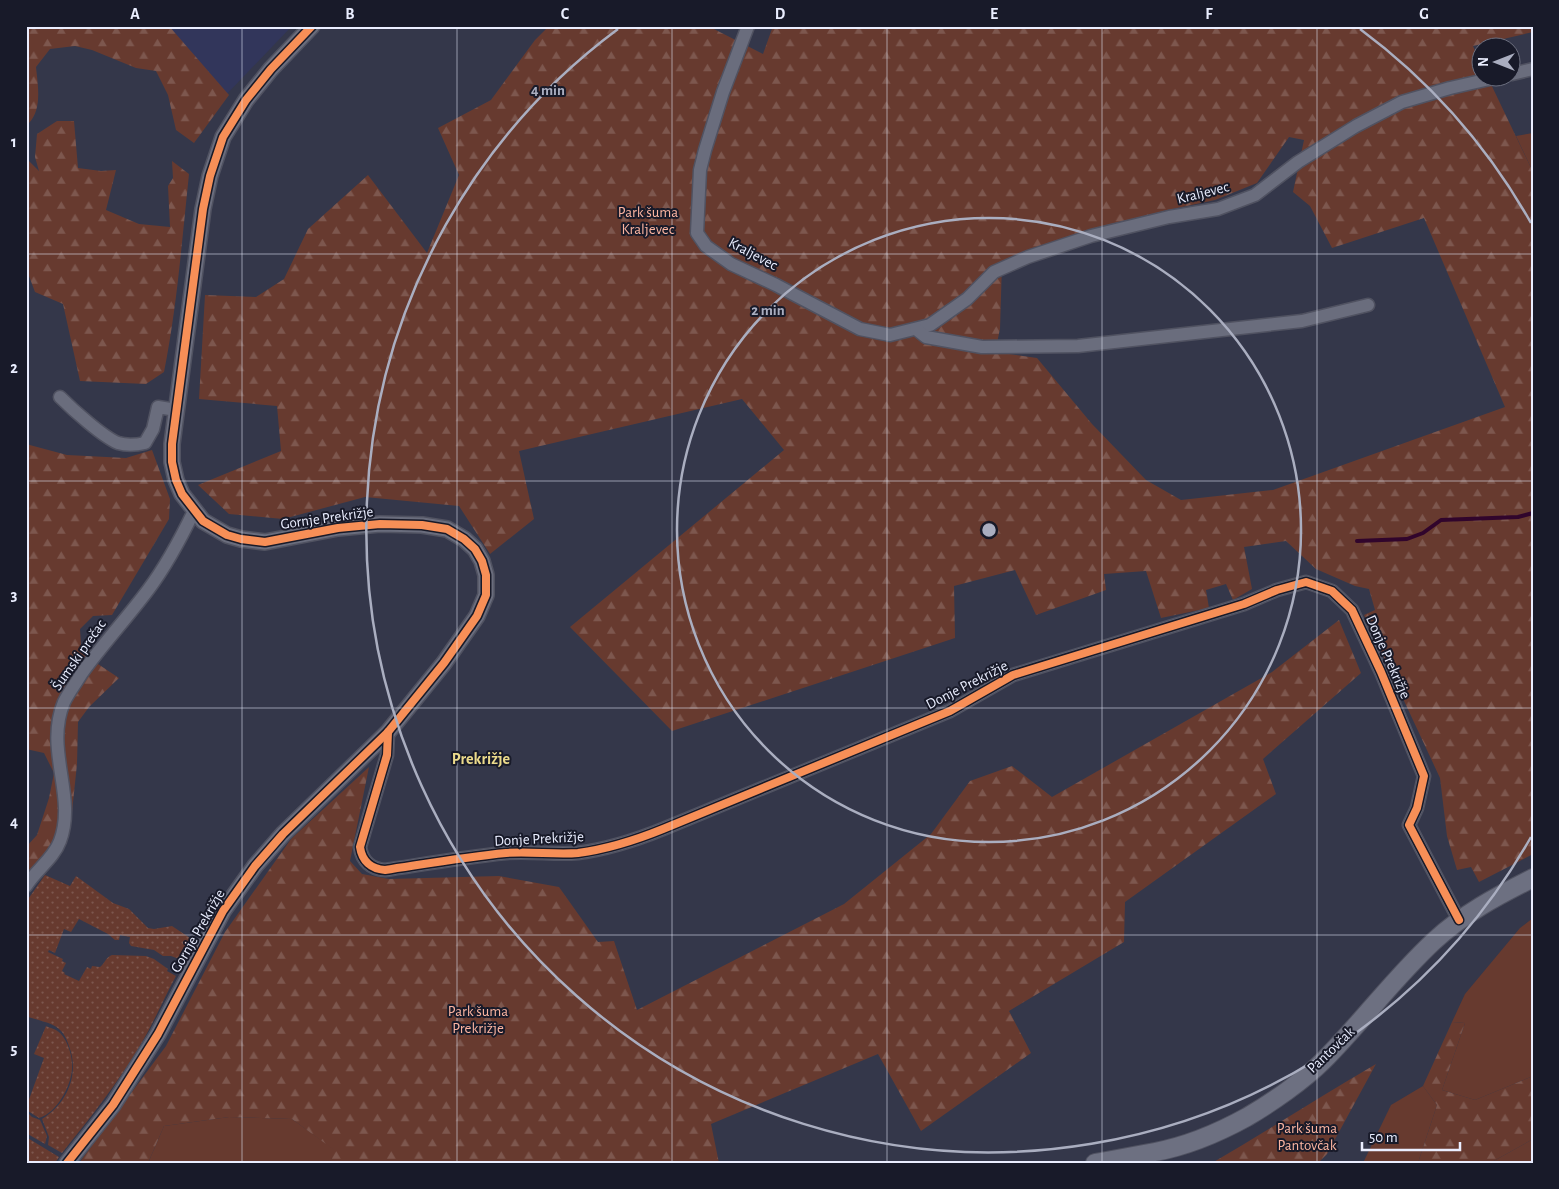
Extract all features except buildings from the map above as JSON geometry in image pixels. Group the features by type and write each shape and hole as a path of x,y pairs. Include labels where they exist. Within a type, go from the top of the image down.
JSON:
{"main road":[{"name":"Pantovčak","path":"1095,1163 1156,1152 1191,1143 1239,1121 1279,1096 1321,1063 1354,1029 1403,972 1434,941 1459,920 1485,903 1533,878"}],"street":[{"name":"Gornje Prekrižje","path":"67,1163 113,1104 158,1034 222,911 255,866 283,834 388,732 444,663 477,616 486,595 486,575 482,561 475,549 464,538 447,529 422,525 380,524 338,528 265,542 241,539 228,535 203,521 182,494 176,480 172,462 176,410 210,176 223,137 246,100 271,69 312,26"},
{"name":"Kraljevec","path":"748,26 723,92 700,170 697,233 706,246 731,264 860,329 890,335 930,324 967,298 994,272 1028,257 1090,236 1169,217 1218,208 1255,195 1298,162 1331,141 1402,102 1472,83"},
{"path":"916,329 926,337 982,347 1078,346 1302,321 1368,306"},
{"path":"60,397 117,443 133,446 145,443 153,429 158,407 176,410"},
{"name":"Šumski prečac","path":"26,886 56,849 64,828 66,808 59,761 57,727 65,700 104,644 149,589 174,551 194,511"},
{"name":"Donje Prekrižje","path":"388,732 387,755 360,847 361,854 369,865 385,870 451,859 507,853 578,853 622,844 663,829 950,712 1013,675 1244,604 1277,590 1306,582 1332,592 1352,610 1381,672 1424,776 1417,808 1409,825 1459,920"}],"shaded area":[{"path":"144,26 292,26 224,97"}],"green space":[{"path":"26,26 169,26 229,95 194,143 176,130 168,95 156,71 136,68 92,50 75,46 50,49 36,67 37,106 35,114 26,126"},
{"name":"Park šuma Kraljevec","path":"549,26 708,26 763,54 773,26 1533,26 1533,32 1507,38 1472,38 1472,88 1493,88 1533,172 1533,854 1479,882 1471,867 1457,870 1447,836 1440,778 1364,615 1375,610 1369,589 1355,586 1316,569 1286,541 1244,547 1252,589 1233,600 1226,584 1206,590 1209,608 1161,618 1146,571 1104,574 1106,590 1036,615 1015,570 954,586 955,638 672,731 570,627 784,450 742,399 519,451 534,519 490,554 459,506 365,497 283,519 229,514 198,485 281,451 277,406 199,399 205,295 256,297 284,279 308,229 368,175 427,253 459,175 438,128 491,100 535,40","holes":["1289,137 1304,140 1293,192 1310,206 1332,248 1424,218 1505,407 1273,490 1181,500 1146,480 1092,424 1037,358 995,352 1000,329 1002,263 1030,249 1163,211 1215,200 1257,183"]},
{"path":"57,121 74,121 78,168 101,171 116,170 106,210 139,224 170,227 168,186 173,178 172,161 189,174 169,348 164,372 146,384 80,381 63,304 35,292 26,268 26,158 39,171 35,157 37,134"},
{"path":"1533,133 1533,172 1516,136"},
{"path":"26,444 67,455 126,458 152,450 170,499 169,519 112,615 93,616 80,629 81,645 92,651 98,664 119,678 89,707 78,722 77,764 72,812 58,837 26,879 26,847 37,835 49,798 54,773 44,753 26,749"},
{"name":"Park šuma Prekrižje","path":"1339,620 1361,673 1263,759 1276,794 1125,902 1124,942 1009,1011 1031,1053 921,1131 878,1054 711,1124 719,1163 330,1163 334,1150 292,1119 229,1117 164,1126 148,1163 79,1163 166,1046 225,932 291,839 369,767 350,861 362,874 389,879 499,876 559,887 598,942 614,941 637,1010 844,904 931,834 970,781 1012,766 1052,797 1272,672"},
{"path":"45,875 70,886 76,876 113,903 129,909 148,928 172,926 193,940 181,964 177,962 179,959 171,956 163,956 154,950 131,946 129,943 130,937 120,935 119,940 115,940 108,934 79,919 71,932 64,929 55,953 49,950 48,952 63,959 62,961 66,963 62,971 64,974 79,981 87,967 91,969 92,966 100,967 112,955 146,956 154,959 168,969 167,971 176,976 141,1044 123,1073 62,1153 48,1145 49,1137 42,1119 58,1105 69,1087 73,1067 72,1057 66,1039 59,1029 48,1023 26,1016 26,902"},
{"path":"1533,918 1533,1076 1475,1100 1442,1090 1465,1023 1452,1022 1465,994 1520,928"},
{"path":"1452,1022 1465,1023 1442,1090 1475,1100 1533,1076 1533,1139 1490,1163 1418,1163 1437,1105 1423,1086"},
{"path":"46,1026 63,1036 71,1054 72,1069 69,1083 62,1098 52,1111 39,1118 28,1111 27,1105 44,1058 34,1054"},
{"name":"Park šuma Pantovčak","path":"1376,1064 1327,1154 1318,1163 1212,1163 1335,1088"},
{"path":"1423,1086 1437,1105 1418,1163 1363,1163 1391,1105"},
{"path":"26,1111 32,1117 40,1120 47,1136 45,1144 26,1133"},
{"path":"229,1117 292,1119 335,1150 330,1163 148,1163 164,1126"},
{"path":"26,1137 59,1157 55,1163 26,1163"},
{"path":"1533,1139 1533,1163 1490,1163"}],"waterway":[{"path":"1357,541 1407,539 1423,533 1441,520 1518,517 1533,513"}],"cycle path":[{"path":"67,1163 113,1105 158,1034 223,911 255,866 283,834 388,732 444,663 477,616 486,595 486,575 482,561 475,549 464,539 447,529 422,525 380,524 338,528 265,542 241,539 227,535 203,521 182,494 176,480 172,462 172,444 203,209 210,176 223,137 246,100 271,69 312,26"},
{"path":"388,732 387,755 360,847 365,860 371,866 385,870 506,853 578,853 622,844 653,833 950,711 1013,675 1244,604 1277,590 1306,582 1332,591 1352,610 1381,672 1424,776 1417,808 1409,825 1459,920"}],"district":[{"name":"Prekrižje","path":"481,759"}]}
